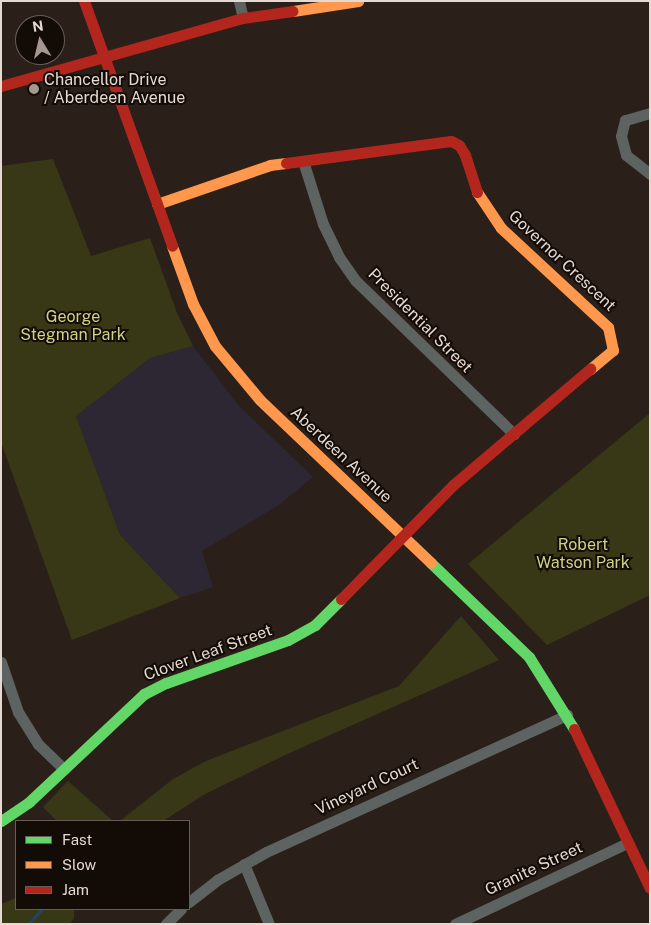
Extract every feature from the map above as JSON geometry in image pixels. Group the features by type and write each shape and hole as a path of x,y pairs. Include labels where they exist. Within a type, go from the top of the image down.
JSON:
{"street":[{"name":"Aberdeen Avenue","path":"84,1 194,304 214,344 232,369 260,400 515,642 542,674 567,715 650,888"},
{"path":"240,1 243,18"},
{"path":"1,86 243,18 358,1"},
{"path":"650,114 625,120 621,136 626,155 650,174"},
{"name":"Governor Crescent","path":"157,204 252,170 436,142 459,145 475,189 501,228 608,326 613,350 606,358 454,485 403,536"},
{"name":"Presidential Street","path":"303,161 323,224 339,257 356,281 514,434"},
{"name":"Clover Leaf Street","path":"1,821 29,802 144,694 166,683 288,640 315,625 403,536"},
{"path":"1,662 18,712 38,744 64,769"},
{"name":"Vineyard Court","path":"190,901 244,864 567,715"},
{"name":"Granite Street","path":"455,924 627,843"},
{"path":"244,864 269,924"},
{"path":"166,924 180,910"}],"shaded area":[{"path":"193,346 239,406 313,477 279,505 202,551 213,587 180,598 120,535 76,416 150,358"}],"green space":[{"name":"George Stegman Park","path":"53,159 91,256 150,238 177,313 193,346 150,358 76,416 120,535 180,598 72,640 1,442 1,166"},
{"name":"Robert Watson Park","path":"650,413 650,595 547,645 468,564"},
{"path":"461,616 499,660 285,755 203,795 165,820 121,820 173,779 206,761 399,686"},
{"path":"68,781 112,820 56,820 43,807"},
{"path":"15,898 15,910 74,910 74,918 70,924 1,924 1,904"}],"waterway":[{"path":"28,924 41,910"}],"traffic: fast":[{"path":"431,563 529,657 574,729"},
{"path":"1,821 29,802 144,694 166,683 288,640 315,625 341,599"}],"traffic: slow":[{"path":"293,11 358,1"},
{"path":"157,204 270,165 286,163"},
{"path":"477,192 501,228 608,327 613,350 590,369"},
{"path":"172,246 193,304 215,346 260,400 431,563"}],"traffic: jam":[{"path":"84,1 172,246"},
{"path":"1,86 243,18 293,11"},
{"path":"286,163 451,141 459,145 465,155 477,192"},
{"path":"341,599 453,485 590,369"},
{"path":"574,729 650,888"}],"place":[{"name":"Chancellor Drive / Aberdeen Avenue","path":"34,89"}]}
